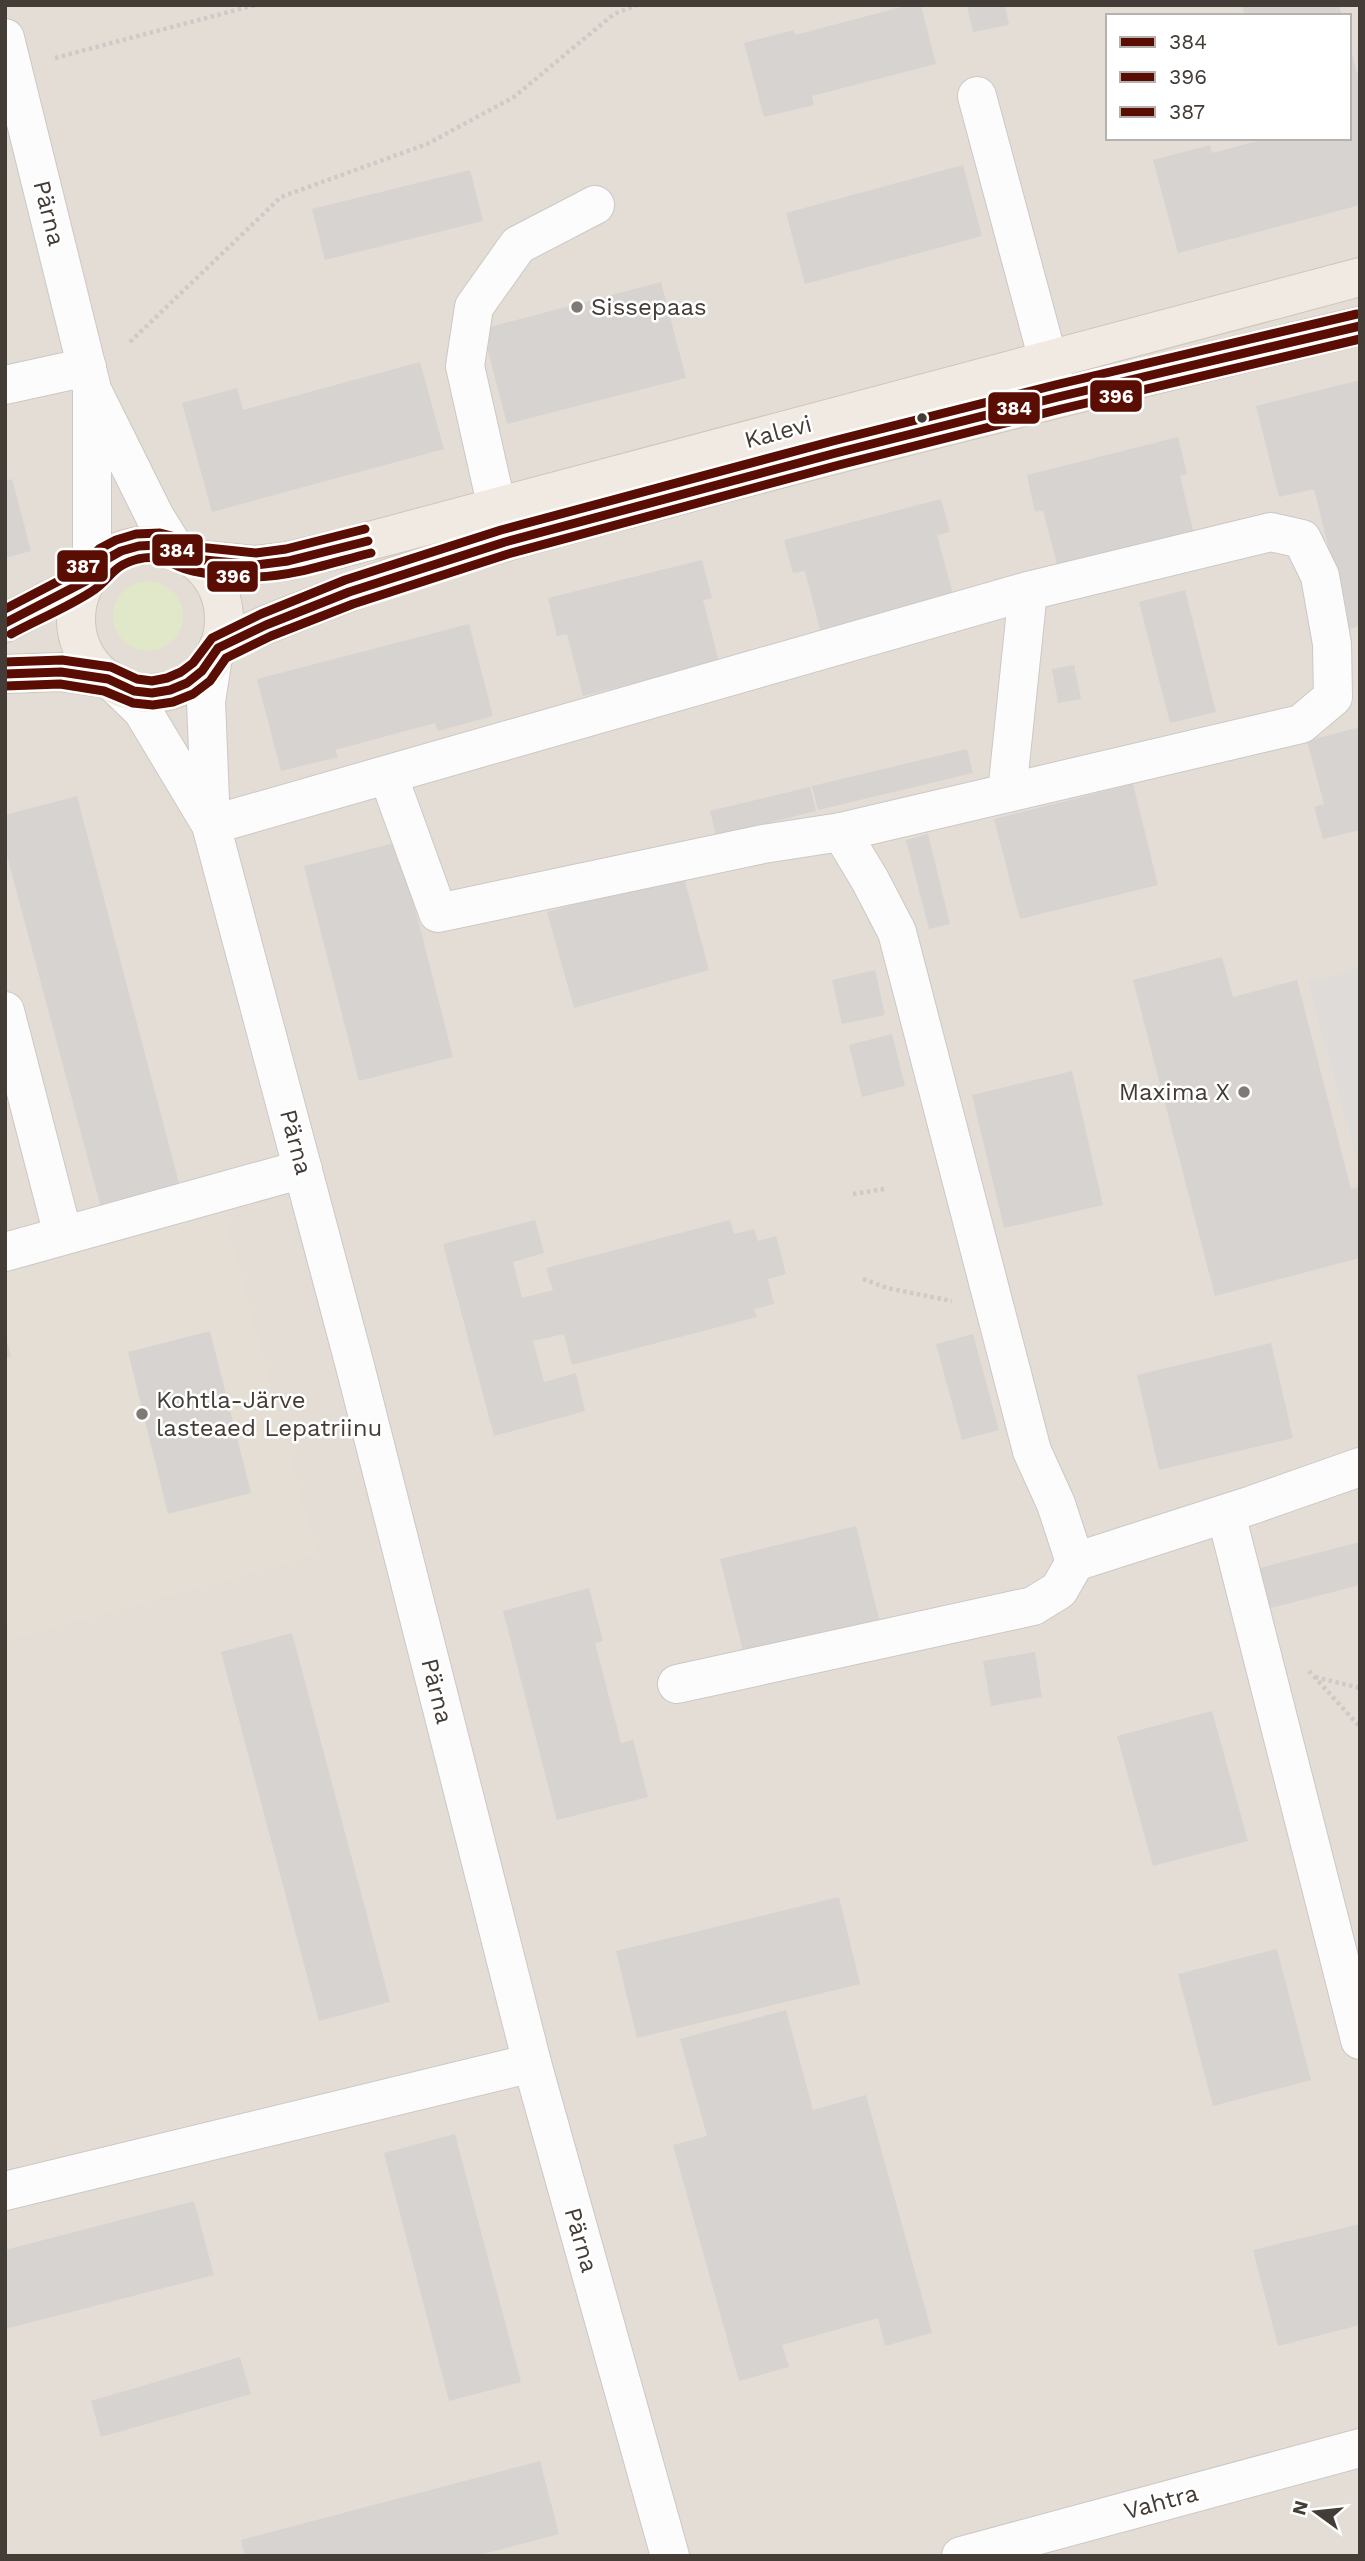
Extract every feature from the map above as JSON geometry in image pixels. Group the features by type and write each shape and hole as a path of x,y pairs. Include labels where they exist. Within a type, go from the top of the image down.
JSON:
{"main road":[{"name":"Kalevi","path":"5,623 89,577 105,560 121,551 139,546 158,545 185,554 256,565 288,561 500,524 836,453 1360,277"},
{"name":"Kalevi","path":"1054,379 1360,326"},
{"name":"Kalevi","path":"5,674 61,673 112,682 134,691 152,693 170,690 202,671 216,652 266,625 349,592 500,524"},
{"path":"185,554 210,577 221,599 223,624 216,652"},
{"path":"89,577 78,603 76,626 86,656 112,682"}],"street":[{"name":"Pärna","path":"5,38 89,378 155,517 185,554"},
{"path":"977,96 1054,379"},
{"path":"500,524 465,366 474,307 518,245 595,205"},
{"name":"Pärna","path":"89,378 89,577"},
{"path":"5,385 89,378"},
{"path":"211,825 1028,592 1271,532 1302,539 1320,576 1332,644 1333,697 1301,724 841,832 763,845 438,913 388,775"},
{"path":"1007,793 1028,592"},
{"name":"Pärna","path":"216,652 206,701 211,825 303,1169 532,2063 670,2556"},
{"name":"Pärna","path":"112,682 142,710 174,759 211,825"},
{"path":"841,832 897,932 1032,1451 1056,1504 1076,1562"},
{"path":"5,1011 63,1235"},
{"path":"5,1252 303,1169"},
{"path":"677,1684 1033,1606 1059,1590 1076,1562 1360,1467"},
{"path":"1226,1514 1360,2040"},
{"path":"5,2190 532,2063"},
{"name":"Vahtra","path":"961,2556 1360,2448"}],"path":[{"path":"55,58 255,5"},
{"path":"130,342 281,197 427,144 514,97 614,14 637,5"},
{"path":"853,1194 884,1189"},
{"path":"863,1279 887,1288 994,1309"},
{"path":"1314,1677 1360,1688"}],"shaded area":[{"path":"5,5 1360,5 1360,2556 5,2556"},
{"path":"1360,968 1360,1162 1358,1163 1308,982"},
{"name":"Kohtla-Järve lasteaed Lepatriinu","path":"224,1213 317,1555 12,1639 5,1615 5,1273"}],"green space":[{"path":"148,581 173,591 183,616 173,641 148,651 123,641 113,616 123,591"}],"building":[{"path":"909,5 921,5 936,64 812,96 814,105 764,117 744,43 794,30 795,35"},
{"path":"1005,5 1009,25 973,32 967,6"},
{"path":"1242,5 1339,5 1341,14 1244,14"},
{"path":"1351,51 1360,83 1360,205 1178,253 1153,160 1210,145 1212,153 1261,140 1351,140"},
{"path":"963,165 982,236 805,284 786,213"},
{"path":"470,170 483,221 325,260 312,209"},
{"path":"661,282 686,378 507,424 482,329"},
{"path":"420,362 444,449 212,512 182,403 237,388 243,410"},
{"path":"1360,380 1360,626 1349,629 1314,489 1279,497 1256,406"},
{"path":"1178,437 1187,474 1180,476 1194,534 1058,568 1043,510 1035,512 1027,475"},
{"path":"12,479 31,551 5,558 5,481"},
{"path":"941,499 950,532 937,535 954,598 821,633 805,571 793,573 784,540"},
{"path":"702,560 712,598 703,600 719,662 583,696 567,634 557,636 548,598"},
{"path":"1185,590 1216,712 1170,723 1139,602"},
{"path":"469,624 493,716 438,731 435,723 335,750 338,757 281,771 257,679"},
{"path":"1074,665 1081,699 1058,703 1052,669"},
{"path":"1360,727 1360,830 1323,839 1314,807 1324,804 1307,741"},
{"path":"967,749 973,773 818,810 812,786"},
{"path":"1133,784 1158,885 1020,919 994,819"},
{"path":"810,787 816,811 716,836 710,811"},
{"path":"77,796 180,1187 101,1208 5,848 5,815"},
{"path":"928,834 950,924 929,929 906,840"},
{"path":"398,842 453,1057 359,1081 304,866"},
{"path":"683,874 709,970 574,1008 547,912"},
{"name":"Maxima X","path":"1222,957 1233,997 1297,980 1351,1189 1360,1187 1360,1258 1215,1296 1133,980"},
{"path":"875,970 885,1015 842,1024 832,980"},
{"path":"892,1034 905,1086 862,1097 849,1045"},
{"path":"1072,1071 1103,1205 1004,1228 972,1095"},
{"path":"535,1220 544,1253 513,1262 522,1298 553,1290 546,1268 730,1220 734,1234 754,1229 758,1241 776,1236 786,1274 768,1279 774,1304 754,1309 757,1317 572,1365 564,1334 533,1341 544,1382 576,1373 585,1411 494,1436 443,1244"},
{"path":"210,1331 251,1493 168,1514 128,1352"},
{"path":"5,1334 11,1357 5,1358"},
{"path":"973,1334 999,1430 962,1440 936,1344"},
{"path":"1271,1343 1293,1438 1159,1470 1137,1375"},
{"path":"856,1526 880,1623 744,1655 720,1559"},
{"path":"1360,1542 1360,1585 1267,1609 1256,1569"},
{"path":"589,1588 603,1641 595,1643 621,1743 633,1740 648,1797 557,1820 503,1611"},
{"path":"292,1633 390,2002 319,2021 221,1652"},
{"path":"1035,1652 1042,1697 991,1706 983,1661"},
{"path":"1212,1711 1248,1841 1153,1866 1117,1736"},
{"path":"839,1897 860,1984 637,2038 616,1951"},
{"path":"1277,1949 1311,2080 1213,2106 1178,1974"},
{"path":"786,2010 813,2110 866,2095 932,2333 885,2346 878,2318 782,2345 789,2367 739,2381 673,2145 707,2136 680,2039"},
{"path":"455,2134 521,2382 449,2401 384,2153"},
{"path":"194,2201 214,2275 5,2329 5,2250"},
{"path":"1360,2224 1360,2325 1278,2346 1253,2250"},
{"path":"240,2357 251,2394 101,2437 91,2401"},
{"path":"540,2461 559,2534 476,2556 245,2556 241,2540"}],"transit line":[{"name":"387","path":"5,662 62,660 111,667 137,679 152,681 167,678 193,663 212,638 261,614 345,580 501,530 833,441 1055,385 1357,314"},
{"name":"384","path":"5,674 61,672 108,679 134,691 152,693 170,690 187,683 202,671 218,648 266,625 349,592 505,542 836,453 1058,397 1360,326"},
{"name":"396","path":"5,686 60,684 104,691 133,703 153,705 173,702 193,694 210,681 226,658 271,636 353,604 508,554 839,465 1061,409 1360,339"},
{"name":"387","path":"5,609 78,571 99,549 136,534 160,533 180,538 198,547 256,553 286,549 365,529"},
{"name":"384","path":"5,623 86,581 105,560 121,551 139,546 158,545 175,549 194,559 256,565 288,561 368,541"},
{"name":"396","path":"11,634 81,598 98,587 116,569 138,559 161,559 185,569 208,574 257,577 300,571 371,553"}],"place":[{"name":"Sissepaas","path":"577,307"},
{"name":"Maxima X","path":"1244,1092"},
{"name":"Kohtla-Järve lasteaed Lepatriinu","path":"142,1414"}]}
